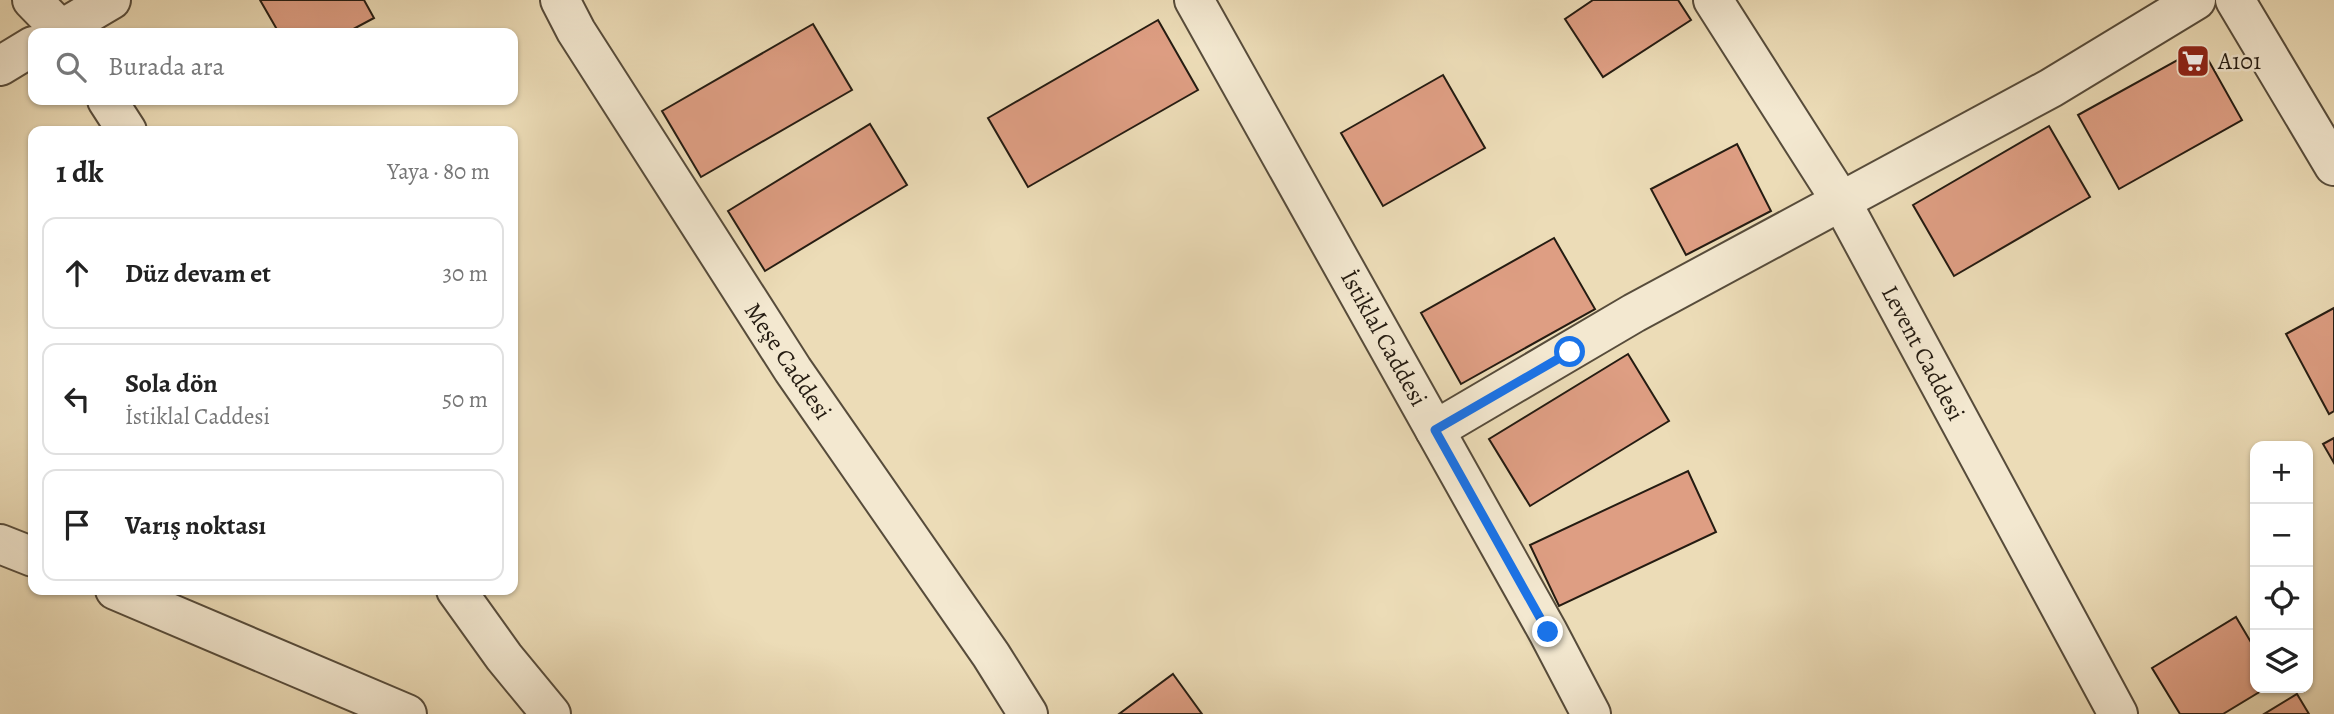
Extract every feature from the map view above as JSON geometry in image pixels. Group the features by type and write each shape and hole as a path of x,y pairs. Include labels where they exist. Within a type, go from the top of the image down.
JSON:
{"street":[{"path":"32,0 48,28"},
{"path":"66,28 111,0"},
{"name":"Meşe Caddesi","path":"560,0 583,43 793,370 991,655 1028,714"},
{"name":"İstiklal Caddesi","path":"1194,0 1591,714"},
{"name":"Levent Caddesi","path":"1713,0 1840,201 2118,714"},
{"path":"1435,430 1634,313 2051,88 2196,0"},
{"path":"2235,0 2334,166"},
{"path":"0,66 28,50"},
{"path":"110,105 124,126"},
{"path":"0,544 28,556"},
{"path":"127,595 407,714"},
{"path":"460,595 504,657 551,714"}],"building":[{"path":"260,0 364,0 374,18 355,28 276,28"},
{"path":"1593,0 1678,0 1691,20 1603,77 1565,19"},
{"path":"1158,20 1198,90 1028,187 988,118"},
{"path":"813,24 852,90 701,177 662,111"},
{"path":"2201,47 2242,120 2119,189 2078,115"},
{"path":"1443,75 1485,148 1383,206 1341,133"},
{"path":"870,124 907,185 765,271 728,211"},
{"path":"2049,126 2090,197 1954,276 1913,205"},
{"path":"1737,144 1771,211 1686,255 1651,189"},
{"path":"1554,238 1595,309 1461,384 1421,313"},
{"path":"2334,308 2334,411 2329,414 2286,334"},
{"path":"1628,354 1669,421 1530,506 1489,439"},
{"path":"2334,438 2334,463 2323,444"},
{"path":"1688,471 1716,532 1559,606 1530,545"},
{"path":"2236,617 2250,641 2250,693 2258,693 2223,714 2180,714 2152,668"},
{"path":"1173,674 1202,714 1119,714"},
{"path":"2297,694 2309,714 2264,714"}],"place":[{"name":"A101","path":"2193,61"}],"route":[{"path":"1548,632 1435,430 1570,352"}]}
